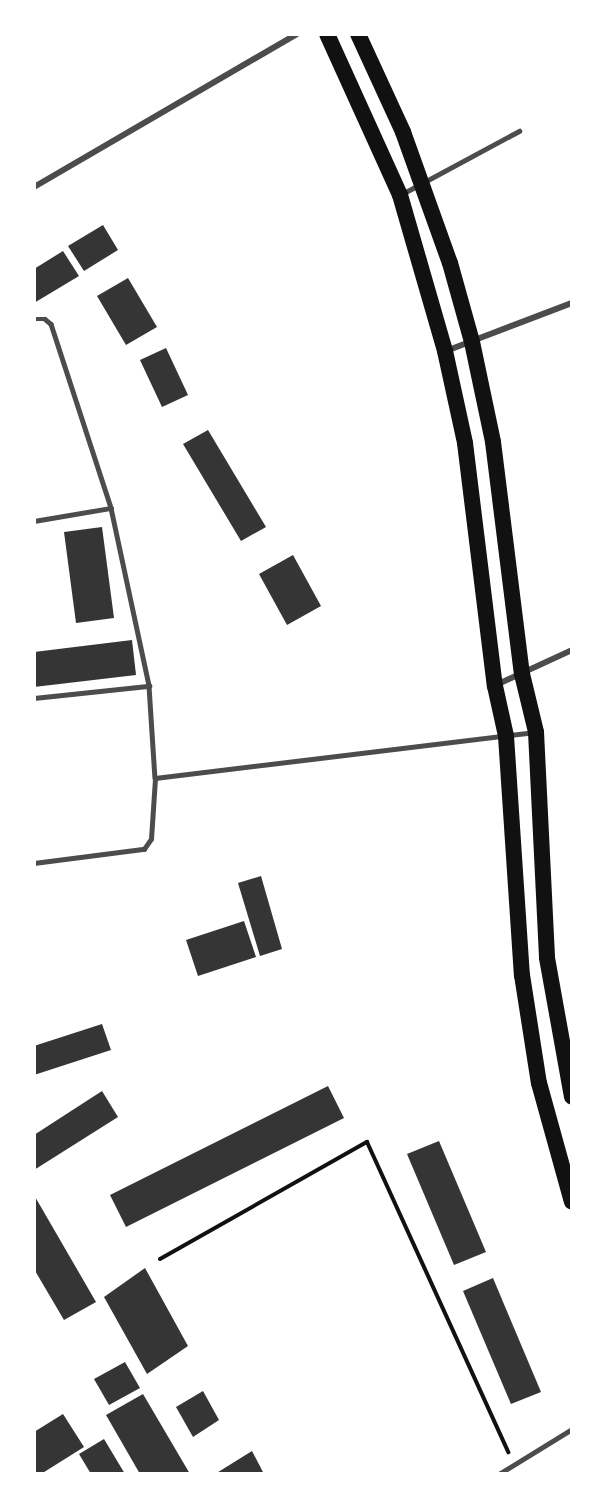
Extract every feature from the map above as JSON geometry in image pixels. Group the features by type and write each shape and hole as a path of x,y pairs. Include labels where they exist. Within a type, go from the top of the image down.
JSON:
{"highway":[{"path":"327,34 400,195 445,351 472,490 495,686 507,736 522,975 539,1083 572,1202"},
{"path":"358,34 423,184 472,342 499,485 522,674 536,732 547,958 572,1096"},
{"path":"472,490 499,485"}],"street":[{"path":"34,187 297,34"},
{"path":"445,351 572,303"},
{"path":"495,686 572,650"}],"lane":[{"path":"400,195 519,131"},
{"path":"34,319 45,319 51,324 111,508 149,686 155,778 151,839 144,849 34,863"},
{"path":"34,521 111,508"},
{"path":"34,698 149,686"},
{"path":"155,778 536,732"},
{"path":"499,1473 572,1429"}],"path":[{"path":"160,1258 368,1142 514,1464"}],"building":[{"path":"103,225 118,250 84,271 68,246"},
{"path":"63,251 79,276 34,303 34,269"},
{"path":"128,278 157,327 126,345 97,296"},
{"path":"166,348 188,395 162,407 140,360"},
{"path":"208,430 266,527 241,541 183,444"},
{"path":"102,527 114,618 76,623 64,532"},
{"path":"293,555 321,606 287,625 259,574"},
{"path":"132,640 136,675 34,687 34,652"},
{"path":"261,876 282,949 260,956 238,883"},
{"path":"244,921 256,957 198,976 186,940"},
{"path":"102,1024 111,1050 34,1075 34,1046"},
{"path":"328,1086 344,1118 126,1227 110,1195"},
{"path":"102,1091 118,1117 34,1170 34,1135"},
{"path":"439,1141 486,1252 454,1265 407,1154"},
{"path":"34,1195 96,1302 64,1320 34,1269"},
{"path":"145,1268 188,1346 147,1374 104,1297"},
{"path":"493,1278 541,1392 511,1404 463,1291"},
{"path":"125,1362 140,1388 109,1405 94,1379"},
{"path":"203,1391 219,1420 193,1437 176,1407"},
{"path":"143,1394 190,1474 140,1474 106,1415"},
{"path":"63,1414 84,1447 41,1474 34,1474 34,1432"},
{"path":"104,1439 125,1474 91,1474 79,1454"},
{"path":"252,1451 264,1474 215,1474"}]}
